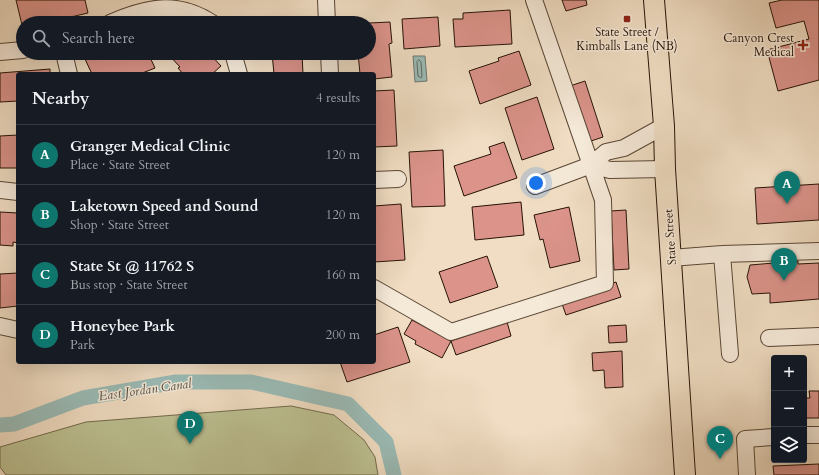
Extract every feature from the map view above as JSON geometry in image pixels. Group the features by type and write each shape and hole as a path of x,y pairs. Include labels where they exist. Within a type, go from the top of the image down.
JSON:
{"main road":[{"name":"State Street","path":"654,0 664,126 665,168 685,475"}],"street":[{"path":"326,0 327,16"},
{"path":"376,289 451,332 605,283 603,200 534,0"},
{"path":"127,16 147,8 167,6 187,10 199,16"},
{"path":"0,52 16,51"},
{"path":"66,60 69,72"},
{"path":"236,60 239,72"},
{"path":"329,60 330,72"},
{"path":"535,186 591,165 606,152 624,148 664,126"},
{"path":"591,165 610,170 665,168"},
{"path":"376,180 398,179"},
{"path":"0,190 16,192"},
{"path":"671,258 722,254 819,252"},
{"path":"722,254 730,354"},
{"path":"0,326 16,330"},
{"path":"769,338 819,336"},
{"path":"807,435 819,435"},
{"path":"747,475 745,439 771,437"}],"green space":[{"path":"291,406 334,415 364,440 375,457 378,475 6,475 0,467 0,447 86,422"}],"water":[{"path":"413,56 425,56 427,81 415,82"}],"building":[{"path":"16,0 85,0 88,13 75,16 20,16"},
{"path":"562,0 586,0 587,5 566,11"},
{"name":"Canyon Crest Medical","path":"782,0 819,0 819,80 778,91 767,50 809,39 804,21 776,28 769,3"},
{"path":"510,10 512,44 455,47 453,19 463,19 463,13"},
{"path":"438,17 440,46 404,49 402,19"},
{"path":"390,22 392,43 389,44 392,77 376,79 376,72 360,72 359,60 376,60 376,23"},
{"path":"519,51 531,85 480,104 469,71 499,61 498,58"},
{"path":"85,60 151,60 155,68 145,72 91,72"},
{"path":"174,60 215,60 221,66 214,72 181,72 178,68 180,67"},
{"path":"273,60 302,60 303,72 274,72"},
{"path":"50,69 50,72 16,72 16,101 0,102 0,73"},
{"path":"585,81 603,137 588,142 570,86"},
{"path":"394,90 397,146 376,147 376,91"},
{"path":"537,97 554,149 522,160 505,108"},
{"path":"16,135 16,168 0,168 0,136"},
{"path":"504,142 517,178 464,196 454,166 491,154 489,147"},
{"path":"443,150 445,206 412,207 409,152"},
{"path":"819,184 819,220 757,224 755,188"},
{"path":"521,202 524,235 475,240 472,207"},
{"path":"401,204 405,260 376,262 376,206"},
{"path":"569,207 580,261 550,268 543,239 540,240 534,215"},
{"path":"626,210 629,269 614,270 611,211"},
{"path":"0,212 16,213 16,243 13,242 13,246 0,245"},
{"path":"487,256 498,287 450,303 439,272"},
{"path":"798,261 798,264 819,263 819,299 770,303 770,293 752,294 747,277 750,265"},
{"path":"16,273 16,306 0,308 0,274"},
{"path":"616,282 621,297 566,315 561,301"},
{"path":"412,320 451,341 442,358 415,344 416,341 404,334"},
{"path":"507,322 511,336 456,355 451,341"},
{"path":"626,325 627,342 609,343 608,326"},
{"path":"398,327 410,362 347,382 341,364 376,364 376,334"},
{"path":"622,351 623,387 605,388 604,370 593,371 592,353"},
{"path":"809,391 819,391 819,418 807,418 807,398 810,398"},
{"path":"819,464 819,475 774,475 773,466"}],"waterway":[{"name":"East Jordan Canal","path":"0,425 14,424 83,398 176,382 251,382 348,404 386,442 394,475"}],"place":[{"name":"State Street / Kimballs Lane (NB)","path":"627,19"},
{"name":"Canyon Crest Medical","path":"803,45"},
{"name":"Granger Medical Clinic","path":"787,204"},
{"name":"Laketown Speed and Sound","path":"784,281"},
{"name":"Honeybee Park","path":"190,444"},
{"name":"State St @ 11762 S","path":"720,459"}]}
